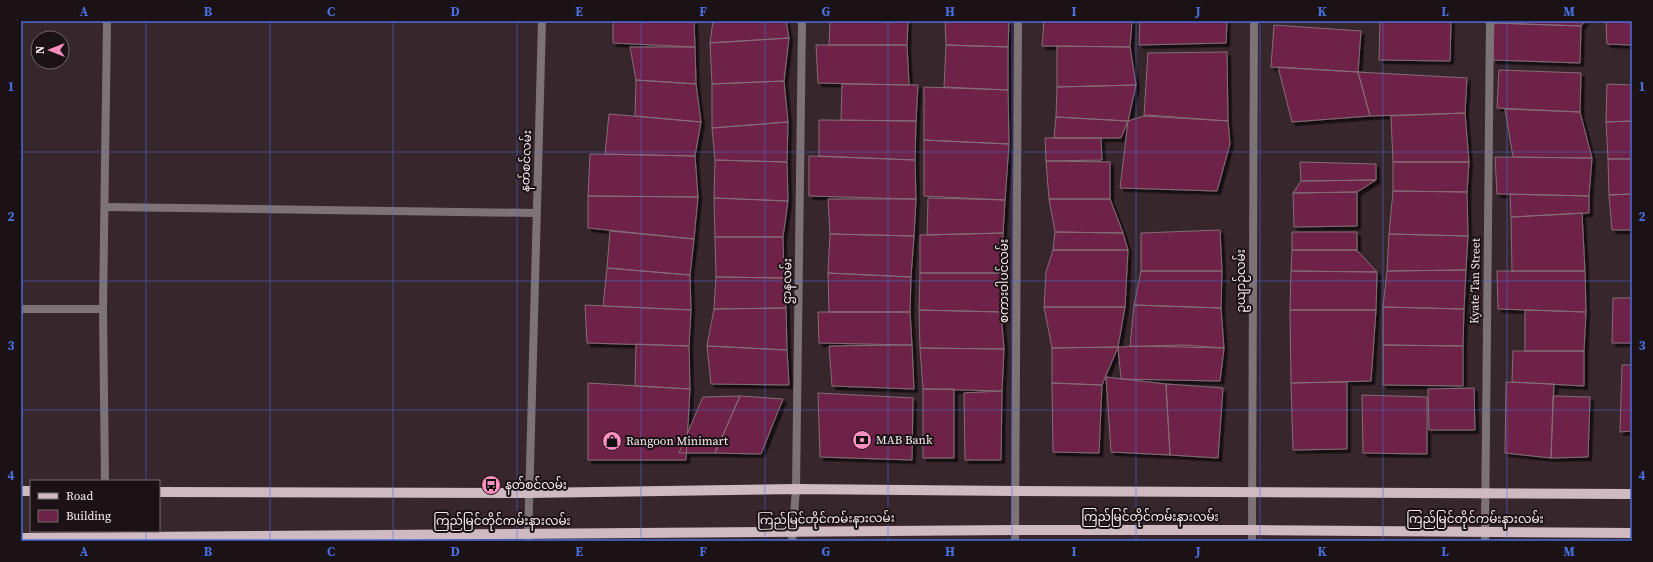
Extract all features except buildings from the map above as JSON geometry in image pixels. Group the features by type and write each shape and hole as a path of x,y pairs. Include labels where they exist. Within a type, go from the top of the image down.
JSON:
{"main road":[{"name":"ကြည်မြင်တိုင်ကမ်းနားလမ်း","path":"160,492 529,493 796,488 1015,491 1632,494"},
{"name":"ကြည်မြင်တိုင်ကမ်းနားလမ်း","path":"21,538 178,539 792,537 1015,530 1252,530 1485,537 1632,533"}],"street":[{"path":"105,480 103,309 107,21"},
{"name":"နတ်စင်လမ်း","path":"528,538 542,21"},
{"name":"ဌာနလမ်း","path":"792,537 796,488 802,21"},
{"name":"စကားဝါပင်လမ်း","path":"1015,541 1018,21"},
{"name":"ဥယျာဉ်လမ်း","path":"1252,541 1254,21"},
{"name":"Kyate Tan Street","path":"1485,537 1484,493 1490,21"},
{"path":"105,206 536,213"},
{"path":"21,309 103,309"}],"place":[{"name":"MAB Bank","path":"862,440"},
{"name":"Rangoon Minimart","path":"612,441"},
{"name":"နတ်စင်လမ်း","path":"491,485"}]}
